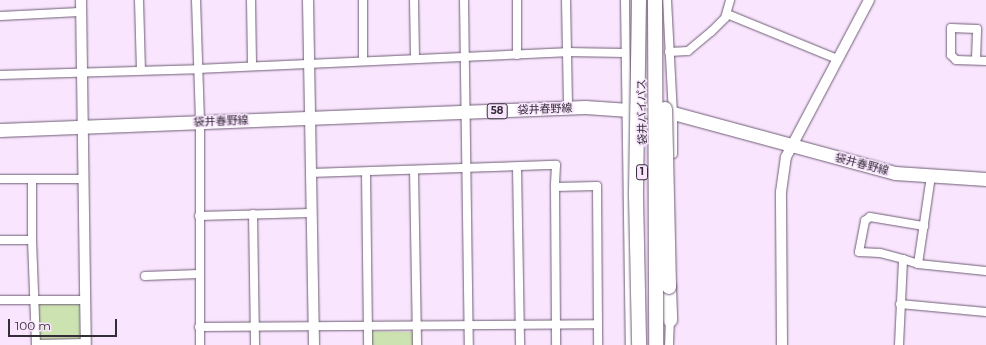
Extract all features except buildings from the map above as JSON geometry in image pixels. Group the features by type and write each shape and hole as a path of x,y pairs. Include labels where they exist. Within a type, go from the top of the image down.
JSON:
{"highway":[{"path":"639,0 636,196 639,345"},
{"name":"袋井バイパス","path":"639,0 644,345"},
{"path":"659,2 666,123 670,320"},
{"name":"袋井バイパス","path":"656,345 659,2"}],"main road":[{"name":"袋井春野線","path":"0,130 568,108 628,110 673,113 895,173 986,179"}],"street":[{"path":"32,180 32,240 36,344 86,344 83,127 80,74 80,0"},
{"path":"139,0 141,70"},
{"path":"196,0 197,69 200,122 198,216 200,345"},
{"path":"251,0 252,66"},
{"path":"308,0 310,213 314,345"},
{"path":"363,0 363,61"},
{"path":"414,0 415,59"},
{"path":"464,0 465,168 469,345"},
{"path":"517,0 517,55"},
{"path":"566,0 568,108"},
{"path":"625,0 625,53 628,110 626,179 630,345"},
{"path":"669,52 688,51 712,32 727,14 730,0"},
{"path":"782,345 781,192 786,157 869,0"},
{"path":"659,2 669,52 673,113 672,209 676,307 670,320 670,345"},
{"path":"0,16 80,12"},
{"path":"727,14 837,59"},
{"path":"976,60 977,29 951,28 951,55 956,60 986,61"},
{"path":"0,75 80,74 309,62 566,52 625,53"},
{"path":"310,173 556,166 556,345"},
{"path":"517,167 520,345"},
{"path":"414,170 417,345"},
{"path":"366,172 368,345"},
{"path":"918,264 931,176"},
{"path":"0,179 84,180"},
{"path":"555,187 597,186 598,345"},
{"path":"198,216 310,213"},
{"path":"253,214 255,345"},
{"path":"924,226 870,217 865,221 859,252 880,253 918,264 986,271"},
{"path":"0,240 32,240"},
{"path":"899,345 903,260"},
{"path":"145,276 199,274"},
{"path":"0,300 85,300"},
{"path":"900,304 986,312"},
{"path":"199,327 314,328 598,324"}],"green space":[{"path":"79,302 82,304 83,337 80,340 42,341 38,339 37,306 41,303"},
{"path":"371,331 414,332 414,345 371,345"}]}
